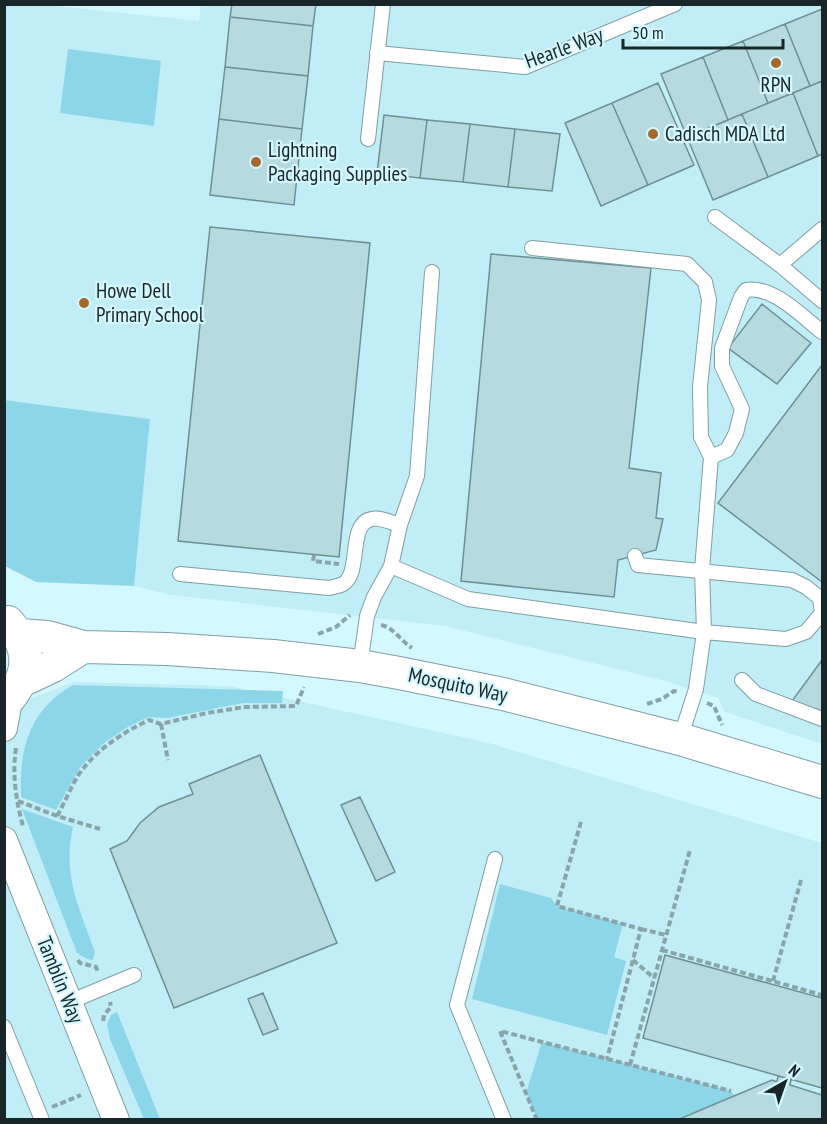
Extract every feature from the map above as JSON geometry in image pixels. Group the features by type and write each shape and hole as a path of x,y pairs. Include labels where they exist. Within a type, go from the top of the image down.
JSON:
{"street":[{"name":"Mosquito Way","path":"9,624 83,647 167,649 273,656 360,666 503,694 680,740 822,782"},
{"path":"9,624 26,656 11,711"},
{"path":"11,711 53,666 83,647"},
{"name":"Tamblin Way","path":"14,833 69,1002 116,1119"}],"lane":[{"path":"368,139 383,4"},
{"name":"Hearle Way","path":"377,53 525,67 675,4"},
{"path":"715,217 780,265 822,301"},
{"path":"780,265 822,229"},
{"path":"532,248 687,264 705,282 710,300 700,387 700,437 711,457 702,570 704,632 696,689 680,740"},
{"path":"360,666 368,615 374,597 391,566 400,525 417,476 432,272"},
{"path":"711,457 727,450 736,433 741,409 722,366 722,348 741,297 746,290 756,288 770,292 822,332"},
{"path":"180,574 329,588 344,584 350,576 358,532 366,521 374,518 400,525"},
{"path":"391,566 468,599 704,632 786,639 806,632 822,613 821,596 810,581 638,565 635,556"},
{"path":"742,680 756,694 822,719"},
{"path":"495,859 457,1005 504,1119"},
{"path":"69,1002 134,975"},
{"path":"4,1027 42,1119"}],"path":[{"path":"293,686 315,688"},
{"path":"57,816 79,774 100,751 123,732 149,720 161,724 245,707 296,706 304,687"},
{"path":"11,711 17,800 14,833"},
{"path":"161,724 168,760"},
{"path":"17,800 57,816 100,829"},
{"path":"580,822 557,906 666,935"},
{"path":"630,1065 690,850"},
{"path":"773,981 801,880"},
{"path":"607,1059 641,929"},
{"path":"662,950 822,995"},
{"path":"74,957 80,963 96,967 99,975"},
{"path":"633,960 654,978"},
{"path":"537,1119 500,1031 731,1091"}],"shaded area":[{"path":"201,4 822,5 822,744 725,712 718,698 665,681 445,626 171,595 134,586 150,419 5,400 5,5 47,5 199,21"},
{"path":"68,49 161,61 154,126 60,113"},
{"path":"4,400 150,419 134,586 36,582 5,566"},
{"path":"74,682 230,686 489,743 822,843 822,1119 5,1120 5,708"},
{"path":"73,685 283,691 282,703 243,703 167,718 148,717 126,728 104,743 81,766 56,810 21,797 22,763 30,732 37,719 46,706"},
{"path":"22,809 73,827 70,844 71,876 78,906 95,952 93,960 77,953"},
{"path":"500,884 551,898 557,906 623,924 614,957 626,961 607,1035 472,999"},
{"path":"117,1012 160,1119 144,1119 110,1039 107,1025 111,1015"},
{"path":"542,1042 731,1091 734,1096 677,1119 537,1119 526,1093"}],"building":[{"path":"232,4 316,4 313,26 230,17"},
{"path":"822,9 822,81 810,86 785,24"},
{"name":"Lightning Packaging Supplies","path":"230,17 313,26 308,76 225,67"},
{"name":"RPN","path":"785,24 810,86 768,103 743,41"},
{"path":"743,41 768,103 728,120 703,57"},
{"path":"703,57 728,120 687,137 661,74"},
{"name":"Lightning Packaging Supplies","path":"225,67 308,76 302,129 219,119"},
{"path":"822,81 822,154 818,156 793,93"},
{"name":"Cadisch MDA Ltd","path":"658,83 694,165 648,185 612,103"},
{"path":"793,93 818,156 768,177 742,114"},
{"path":"612,103 648,185 601,206 565,123"},
{"path":"742,114 768,177 713,200 687,137"},
{"path":"384,115 427,120 420,178 377,173"},
{"name":"Lightning Packaging Supplies","path":"219,119 302,129 294,205 210,195"},
{"path":"427,120 470,124 463,182 420,178"},
{"path":"470,124 515,129 508,187 463,182"},
{"path":"515,129 560,134 552,191 508,187"},
{"path":"210,227 370,243 339,557 178,541"},
{"path":"491,254 651,268 629,468 661,473 656,518 663,519 656,550 618,560 614,597 461,581"},
{"path":"762,304 811,343 777,384 728,348"},
{"path":"822,365 822,582 718,503"},
{"path":"822,660 822,711 792,701"},
{"path":"260,755 337,943 174,1008 110,849 127,841 140,823 159,807 193,794 189,784"},
{"path":"360,797 395,872 376,881 341,805"},
{"path":"665,955 822,998 822,1088 643,1038"},
{"path":"263,993 278,1029 263,1035 248,999"},
{"path":"778,1076 791,1079 790,1085 822,1095 822,1120 677,1120 772,1080 777,1082"}],"place":[{"name":"RPN","path":"776,63"},
{"name":"Cadisch MDA Ltd","path":"653,134"},
{"name":"Lightning Packaging Supplies","path":"256,162"},
{"name":"Howe Dell Primary School","path":"84,303"}]}
